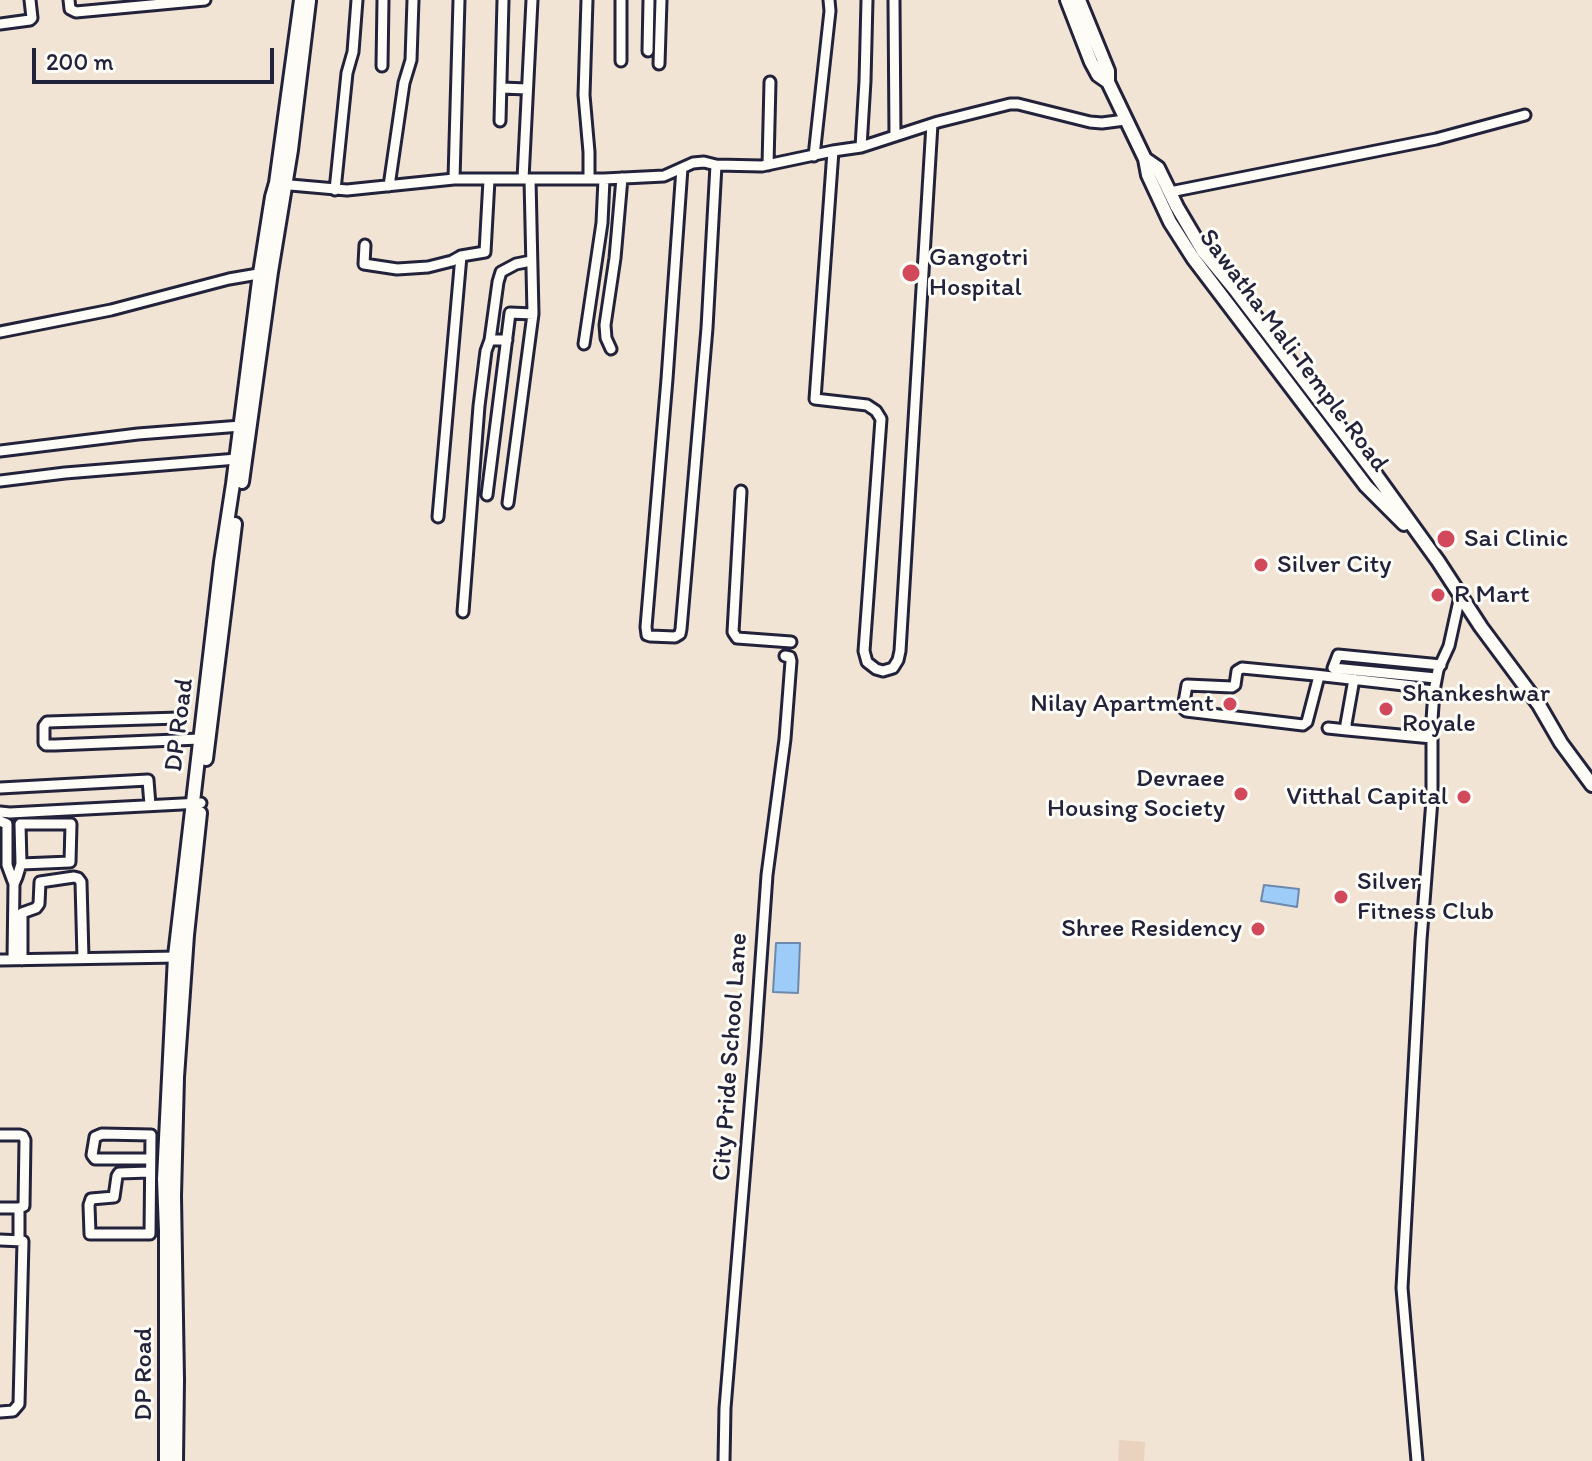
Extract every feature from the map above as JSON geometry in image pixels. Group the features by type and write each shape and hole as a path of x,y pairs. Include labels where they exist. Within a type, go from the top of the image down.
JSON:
{"street":[{"path":"0,24 31,19 30,0"},
{"path":"69,0 71,11 76,12 156,2 205,0"},
{"name":"DP Road","path":"176,1461 177,1366 165,1164 180,957 266,272 272,197 281,184 301,0"},
{"name":"DP Road","path":"296,66 309,0"},
{"path":"335,190 357,0"},
{"path":"382,66 383,0"},
{"path":"389,186 404,83 411,60 413,0"},
{"path":"454,179 459,0"},
{"path":"500,121 503,0"},
{"path":"508,503 533,314 527,179 527,89 532,0"},
{"path":"587,0 584,95 589,179"},
{"path":"621,0 621,61"},
{"path":"648,51 649,0"},
{"path":"659,64 661,0"},
{"path":"814,156 829,4 836,5 840,0"},
{"path":"861,147 867,0"},
{"path":"894,0 895,136"},
{"name":"Sawatha Mali Temple Road","path":"1067,0 1091,62 1098,75 1108,82"},
{"name":"Sawatha Mali Temple Road","path":"1079,0 1108,71 1108,82 1145,159 1148,175 1170,222 1193,258 1366,486 1431,552"},
{"path":"768,165 770,82"},
{"path":"502,88 527,89"},
{"path":"281,184 335,190 454,179 664,176 693,163 704,162 716,165 768,165 861,147 932,124 1018,104 1090,122 1125,120"},
{"path":"1170,192 1436,139 1525,115"},
{"path":"833,151 815,399 867,405 881,419 864,651 867,662 883,671 893,668 900,651 932,124"},
{"name":"Sawatha Mali Temple Road","path":"1145,159 1158,168 1203,251 1376,475 1592,785"},
{"path":"682,168 646,627 650,636 675,637 681,629 707,328 716,165"},
{"path":"611,349 605,325 622,178"},
{"path":"584,344 602,223 604,179"},
{"path":"365,245 364,264 397,269 428,267 485,252 489,180"},
{"path":"438,517 461,256"},
{"path":"463,612 479,406 498,282 501,272 531,261"},
{"path":"0,332 111,310 266,272"},
{"name":"DP Road","path":"197,803 200,739 221,562 266,272"},
{"path":"487,495 510,313 533,314"},
{"path":"490,340 507,340"},
{"path":"0,451 138,434 241,426"},
{"path":"0,481 237,459"},
{"path":"741,491 733,632 737,638 791,642"},
{"path":"1417,1461 1402,1288 1432,800 1435,685 1449,646 1460,596"},
{"path":"1435,685 1333,668 1338,655 1441,665"},
{"name":"City Pride School Lane","path":"724,1461 725,1408 767,875 784,744 788,656"},
{"path":"1319,676 1307,722 1303,725 1186,711 1183,708 1187,685 1232,687 1239,668 1354,679 1413,686 1418,683 1435,685"},
{"path":"1347,730 1354,679"},
{"path":"179,718 47,722 44,726 44,743 200,739"},
{"path":"1328,728 1432,738"},
{"path":"0,788 148,780 150,805"},
{"path":"0,812 197,803"},
{"path":"0,821 8,827 3,865 14,884"},
{"path":"17,960 14,884 21,864 20,824 71,824 70,862 21,864"},
{"path":"17,960 22,913 39,904 40,882 74,877 81,882 83,958"},
{"path":"0,960 180,957"},
{"name":"DP Road","path":"166,1461 170,1220 180,957"},
{"path":"0,1135 20,1135 24,1138 24,1204 19,1208 0,1208"},
{"path":"150,1165 119,1173 114,1197 91,1199 90,1234 150,1234 150,1165 151,1135 98,1135 93,1140 92,1155 95,1159 150,1165 165,1164"},
{"path":"19,1208 19,1241"},
{"path":"0,1240 23,1241 19,1404 13,1411 0,1412"}],"shaded area":[{"path":"1119,1440 1145,1442 1144,1461 1118,1461"}],"water":[{"path":"1264,885 1299,889 1297,907 1261,901"},
{"path":"776,943 800,943 798,993 773,992"}],"place":[{"name":"Gangotri Hospital","path":"911,273"},
{"name":"Sai Clinic","path":"1446,539"},
{"name":"Silver City","path":"1261,565"},
{"name":"R Mart","path":"1438,595"},
{"name":"Nilay Apartment","path":"1230,704"},
{"name":"Shankeshwar Royale","path":"1386,709"},
{"name":"Devraee Housing Society","path":"1241,794"},
{"name":"Vitthal Capital","path":"1464,797"},
{"name":"Silver Fitness Club","path":"1341,897"},
{"name":"Shree Residency","path":"1258,929"}]}
